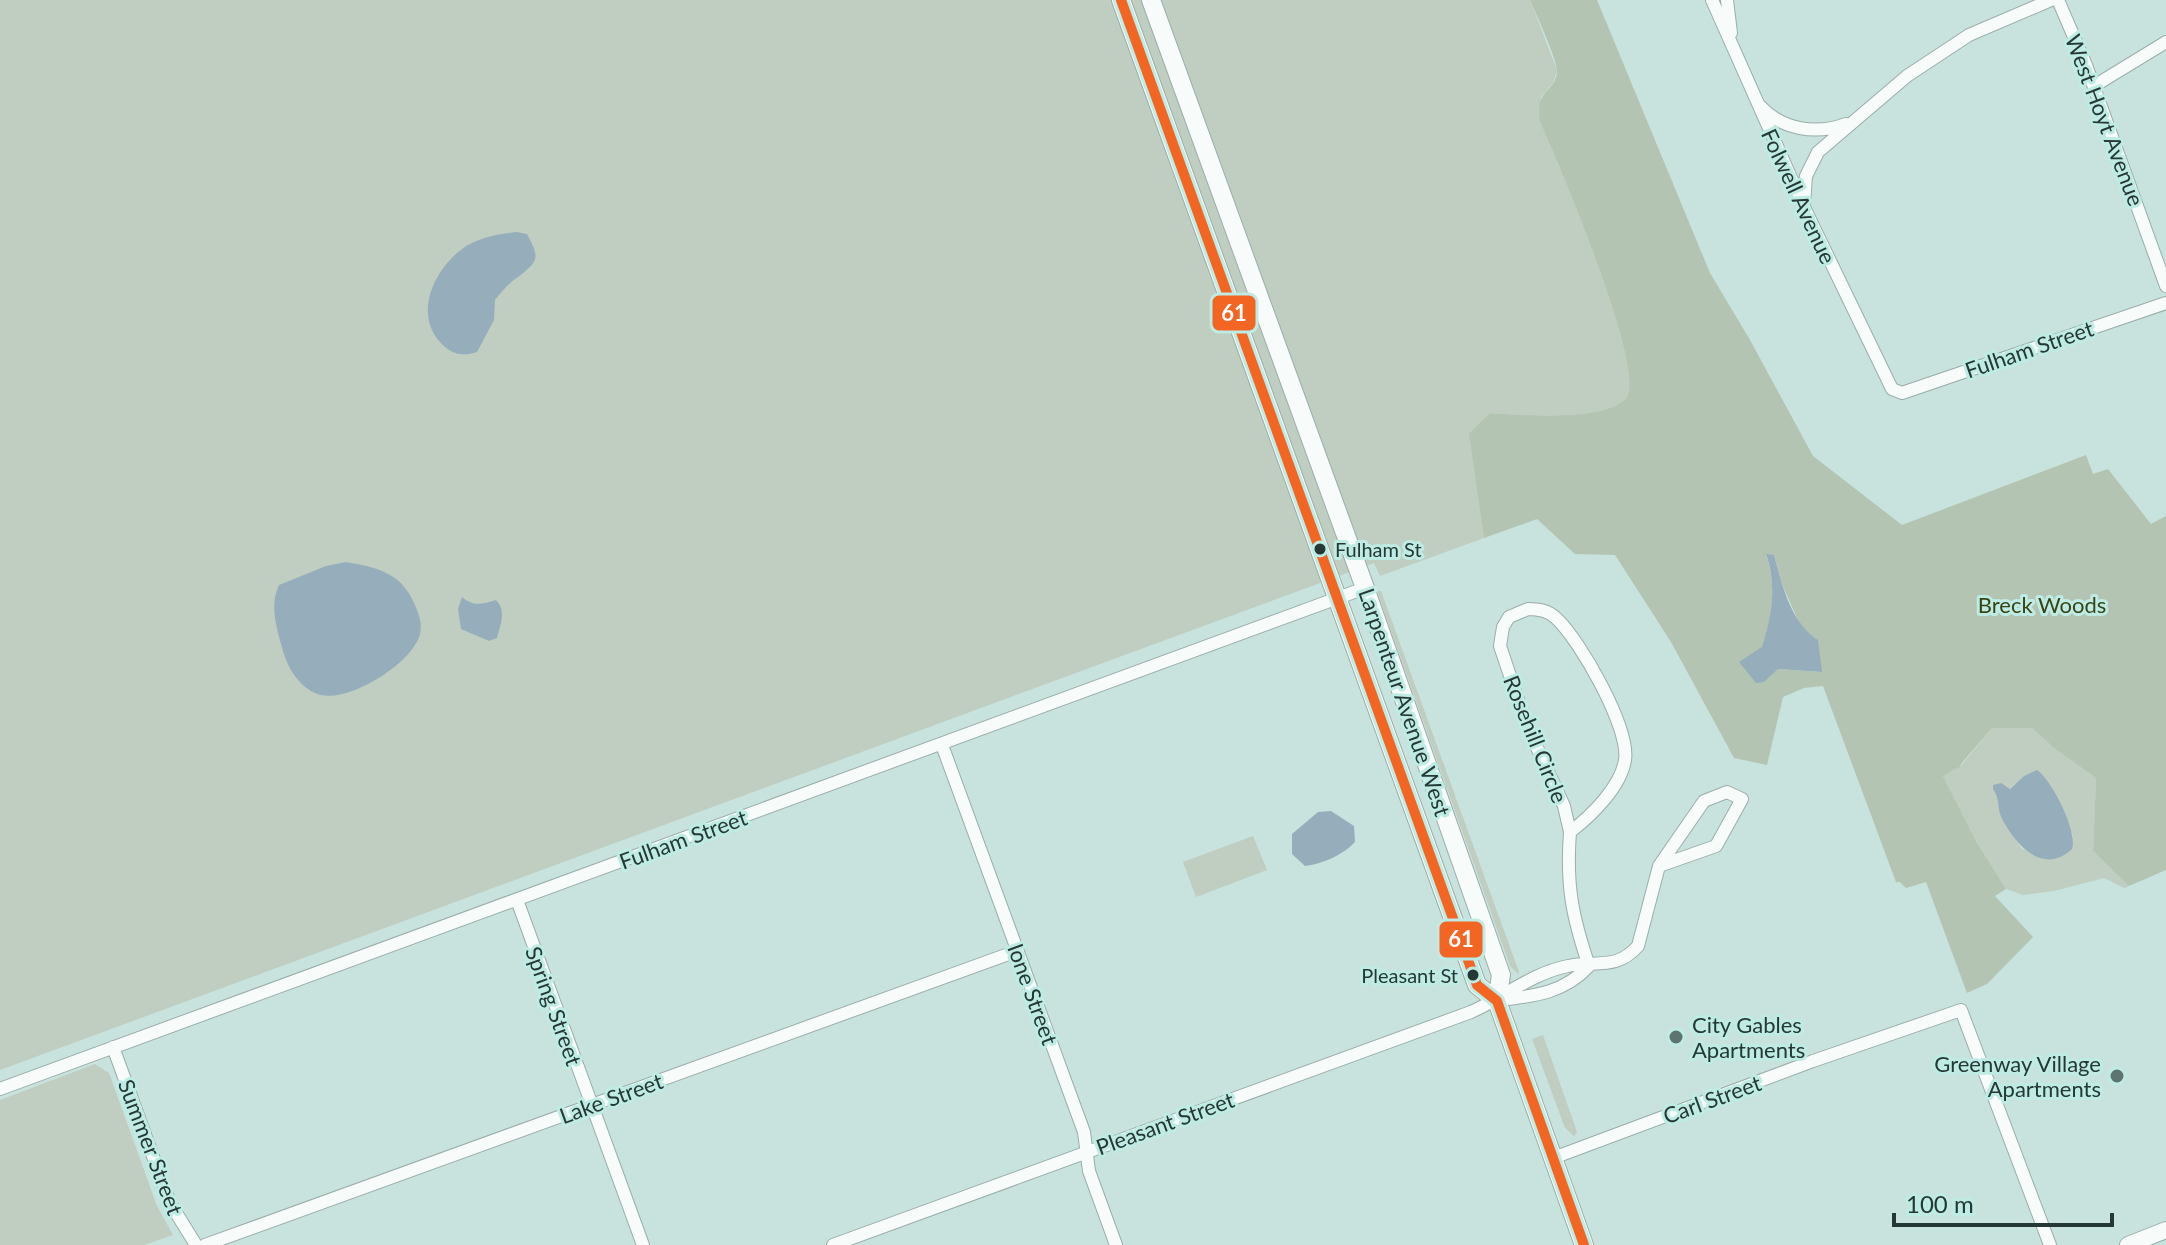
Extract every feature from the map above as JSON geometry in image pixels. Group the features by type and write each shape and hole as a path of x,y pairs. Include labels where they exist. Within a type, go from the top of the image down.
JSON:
{"main road":[{"name":"Larpenteur Avenue West","path":"1121,0 1477,985 1497,1001"},
{"name":"Larpenteur Avenue West","path":"1151,0 1365,588 1501,975 1497,1001 1584,1245"}],"street":[{"name":"Folwell Avenue","path":"1712,0 1754,99 1892,389"},
{"path":"1727,0 1733,48"},
{"path":"1804,207 1806,176 1811,161 1825,145 1937,54 1997,21 2051,0"},
{"name":"West Hoyt Avenue","path":"2058,0 2094,86 2166,286"},
{"path":"2094,86 2166,42"},
{"path":"1754,99 1773,117 1803,129 1834,128 1863,114"},
{"name":"Fulham Street","path":"1892,389 1902,393 2166,303"},
{"name":"Fulham Street","path":"0,1089 1365,588"},
{"name":"Rosehill Circle","path":"1570,832 1593,815 1621,773 1626,752 1609,702 1581,650 1556,617 1538,609 1528,609 1509,617 1503,627 1500,646 1527,726 1564,806 1570,832 1570,900 1589,966"},
{"name":"Ione Street","path":"942,745 1084,1132 1089,1171 1116,1245"},
{"name":"Pleasant Street","path":"833,1245 1466,1014 1497,1001 1529,980 1569,965 1613,963 1629,957 1638,946 1659,866 1704,801 1727,792 1742,799 1716,846 1659,866"},
{"name":"Spring Street","path":"517,900 643,1245"},
{"name":"Lake Street","path":"205,1245 1017,951"},
{"name":"Carl Street","path":"1553,1158 1961,1010 2050,1245"},
{"name":"Summer Street","path":"113,1047 170,1203 196,1245"},
{"path":"2128,1245 2166,1230"}],"green space":[{"path":"0,0 1530,0 1557,70 1553,83 1541,97 1540,122 1613,309 1629,380 1626,398 1616,406 1582,414 1490,413 1470,432 1484,538 1380,576 1374,563 0,1070"},
{"name":"Breck Woods","path":"1530,0 1597,0 1710,273 1813,456 1902,525 2086,455 2093,474 2108,469 2151,524 2166,516 2166,870 2129,886 2093,851 2096,778 2032,728 1992,728 1960,767 1943,776 1976,841 2006,889 1995,896 2033,937 1987,984 1967,993 1926,882 1906,888 1896,882 1823,686 1804,688 1783,697 1767,765 1734,758 1671,642 1615,555 1575,554 1537,519 1484,538 1469,433 1490,413 1562,415 1601,411 1616,406 1626,398 1629,380 1624,350 1598,264 1540,122 1542,97 1556,78 1557,71","holes":["1766,555 1774,555 1782,584 1821,672 1778,669 1768,677 1740,662 1763,647 1772,601"]},
{"path":"1377,591 1381,591 1518,974 1510,966"},
{"path":"1992,728 2032,728 2096,778 2093,851 2129,886 2124,888 2104,878 2054,891 2023,895 2006,889 1976,841 1943,776 1960,767","holes":["2024,776 2054,791 2073,836 2023,850 2000,810 1998,792 2001,783 2008,790"]},
{"path":"1253,836 1267,870 1196,897 1183,862"},
{"path":"1543,1035 1577,1132 1574,1136 1565,1128 1532,1039"},
{"path":"95,1064 109,1073 157,1206 173,1235 144,1245 0,1245 0,1100"}],"water":[{"path":"516,232 527,234 534,249 534,263 495,300 494,320 477,352 452,352 439,341 428,317 428,304 436,279 452,258 468,245 488,237"},
{"path":"1766,554 1774,555 1794,614 1818,640 1822,672 1778,669 1764,682 1756,683 1739,662 1762,647 1771,612 1771,577"},
{"path":"346,562 380,570 398,581 417,610 420,634 406,657 379,678 348,692 321,695 307,689 288,665 275,618 276,593 279,585 326,566"},
{"path":"462,597 478,604 496,600 502,613 497,638 489,641 461,629 458,609"},
{"path":"2037,770 2050,784 2071,831 2072,849 2061,857 2041,858 2031,854 2015,838 1999,811 1993,785 2001,783 2010,789 2024,776"},
{"path":"1331,811 1354,826 1355,842 1332,858 1305,866 1292,854 1292,834 1318,812"}],"transit line":[{"name":"61","path":"1121,0 1477,985 1497,1001 1584,1245"}],"place":[{"name":"Fulham St","path":"1320,549"},
{"name":"Pleasant St","path":"1473,975"},
{"name":"City Gables Apartments","path":"1676,1037"},
{"name":"Greenway Village Apartments","path":"2117,1076"}]}
